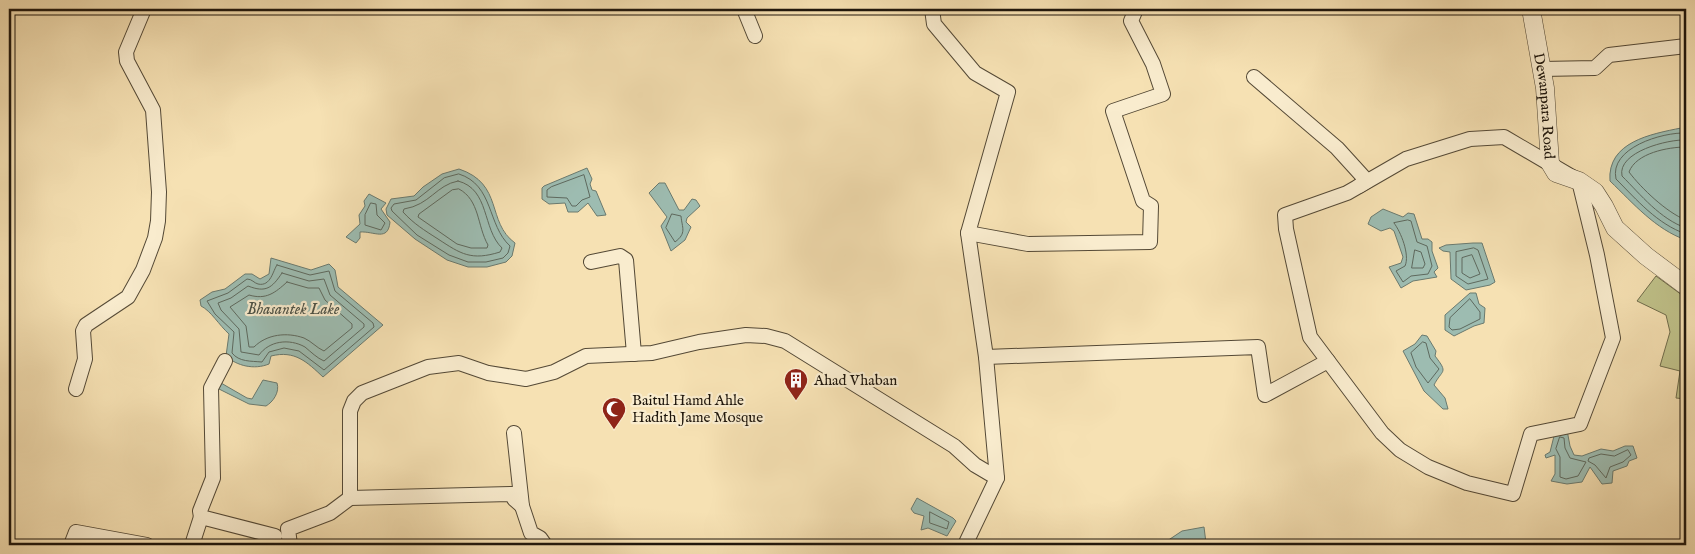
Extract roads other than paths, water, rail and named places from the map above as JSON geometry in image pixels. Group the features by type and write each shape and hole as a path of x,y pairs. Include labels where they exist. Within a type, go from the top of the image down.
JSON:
{"street":[{"path":"76,390 85,360 82,331 86,325 128,296 143,270 155,238 158,221 159,192 153,110 127,61 126,52 144,9"},
{"path":"744,9 755,36"},
{"path":"932,9 934,24 975,73 1008,92 968,233 986,357 997,478 965,545"},
{"path":"968,233 1028,244 1150,242 1151,206 1143,201 1113,111 1163,94 1154,64 1130,21 1136,9"},
{"name":"Dewanpara Road","path":"1531,9 1542,69 1550,165 1556,173 1579,182 1595,192 1615,228 1646,256 1686,286"},
{"path":"1542,69 1595,68 1608,54 1686,46"},
{"path":"1254,77 1337,148 1366,181 1359,187"},
{"path":"1550,165 1504,137 1470,139 1406,159 1359,187 1285,215 1286,229 1310,337 1382,433 1400,450 1428,467 1452,477 1513,494 1531,434 1580,424 1613,338 1597,255 1579,182"},
{"path":"590,262 620,256 626,260 634,354"},
{"path":"350,498 350,411 354,401 362,393 428,367 459,363 488,373 526,379 554,372 586,356 652,353 699,342 746,335 766,336 785,341 954,446 975,465 997,478"},
{"path":"986,357 1258,347 1265,395 1328,361"},
{"path":"192,545 201,517 200,512 213,478 211,388 225,361"},
{"path":"514,433 522,506 531,533 540,538 545,545"},
{"path":"290,545 288,529 330,513 350,498 513,494 514,500 522,506"},
{"path":"201,517 275,536"},
{"path":"71,545 76,532 147,545"}],"water":[{"path":"1681,128 1686,129 1686,240 1655,223 1610,181 1611,168 1616,157 1623,149 1645,137"},
{"path":"587,168 592,179 590,184 592,190 596,191 606,215 597,216 588,203 578,212 568,212 565,203 549,204 542,199 542,188 544,186"},
{"path":"459,169 483,184 489,193 500,225 515,243 512,256 506,262 487,267 468,267 447,260 415,239 387,215 386,209 391,199 414,196 423,187 442,174"},
{"path":"659,183 665,183 679,210 684,210 692,199 696,200 700,206 687,218 686,222 691,227 685,240 671,251 661,226 667,217 649,193"},
{"path":"369,194 386,203 381,209 390,222 389,228 383,234 360,232 360,238 356,243 346,237 360,224 359,215 365,206 364,201"},
{"path":"1383,209 1403,217 1408,213 1414,214 1422,239 1428,239 1432,242 1432,251 1438,268 1434,272 1437,277 1413,281 1401,288 1389,267 1401,263 1403,257 1394,231 1390,228 1381,231 1368,224 1371,217"},
{"path":"1482,243 1495,282 1490,285 1466,290 1451,279 1450,252 1439,248 1446,245"},
{"name":"Bhasantek Lake","path":"271,258 311,270 329,264 335,270 338,287 383,325 323,377 306,362 294,356 271,356 269,364 257,367 240,365 226,356 229,334 201,306 200,300 212,292 225,289 245,274 252,274 260,279 269,274"},
{"path":"1470,293 1476,293 1479,304 1485,308 1484,323 1454,336 1445,330 1445,315"},
{"path":"1422,335 1427,336 1436,351 1435,356 1442,366 1442,374 1434,385 1445,398 1448,409 1443,409 1424,391 1403,351 1415,344"},
{"path":"263,380 277,383 278,386 275,396 266,406 249,404 215,387 221,383 252,399"},
{"path":"1567,430 1574,455 1582,456 1601,449 1613,451 1625,446 1633,446 1637,458 1629,461 1627,466 1613,471 1612,483 1602,484 1590,467 1582,482 1567,484 1551,481 1555,474 1555,455 1546,458 1545,455 1550,452 1554,436"},
{"path":"917,498 956,521 947,536 928,528 921,530 924,516 914,513 911,509"},
{"path":"1204,527 1206,543 1204,545 1161,545 1182,531"}],"place":[{"name":"Ahad Vhaban","path":"796,401"},
{"name":"Baitul Hamd Ahle Hadith Jame Mosque","path":"614,430"}]}
